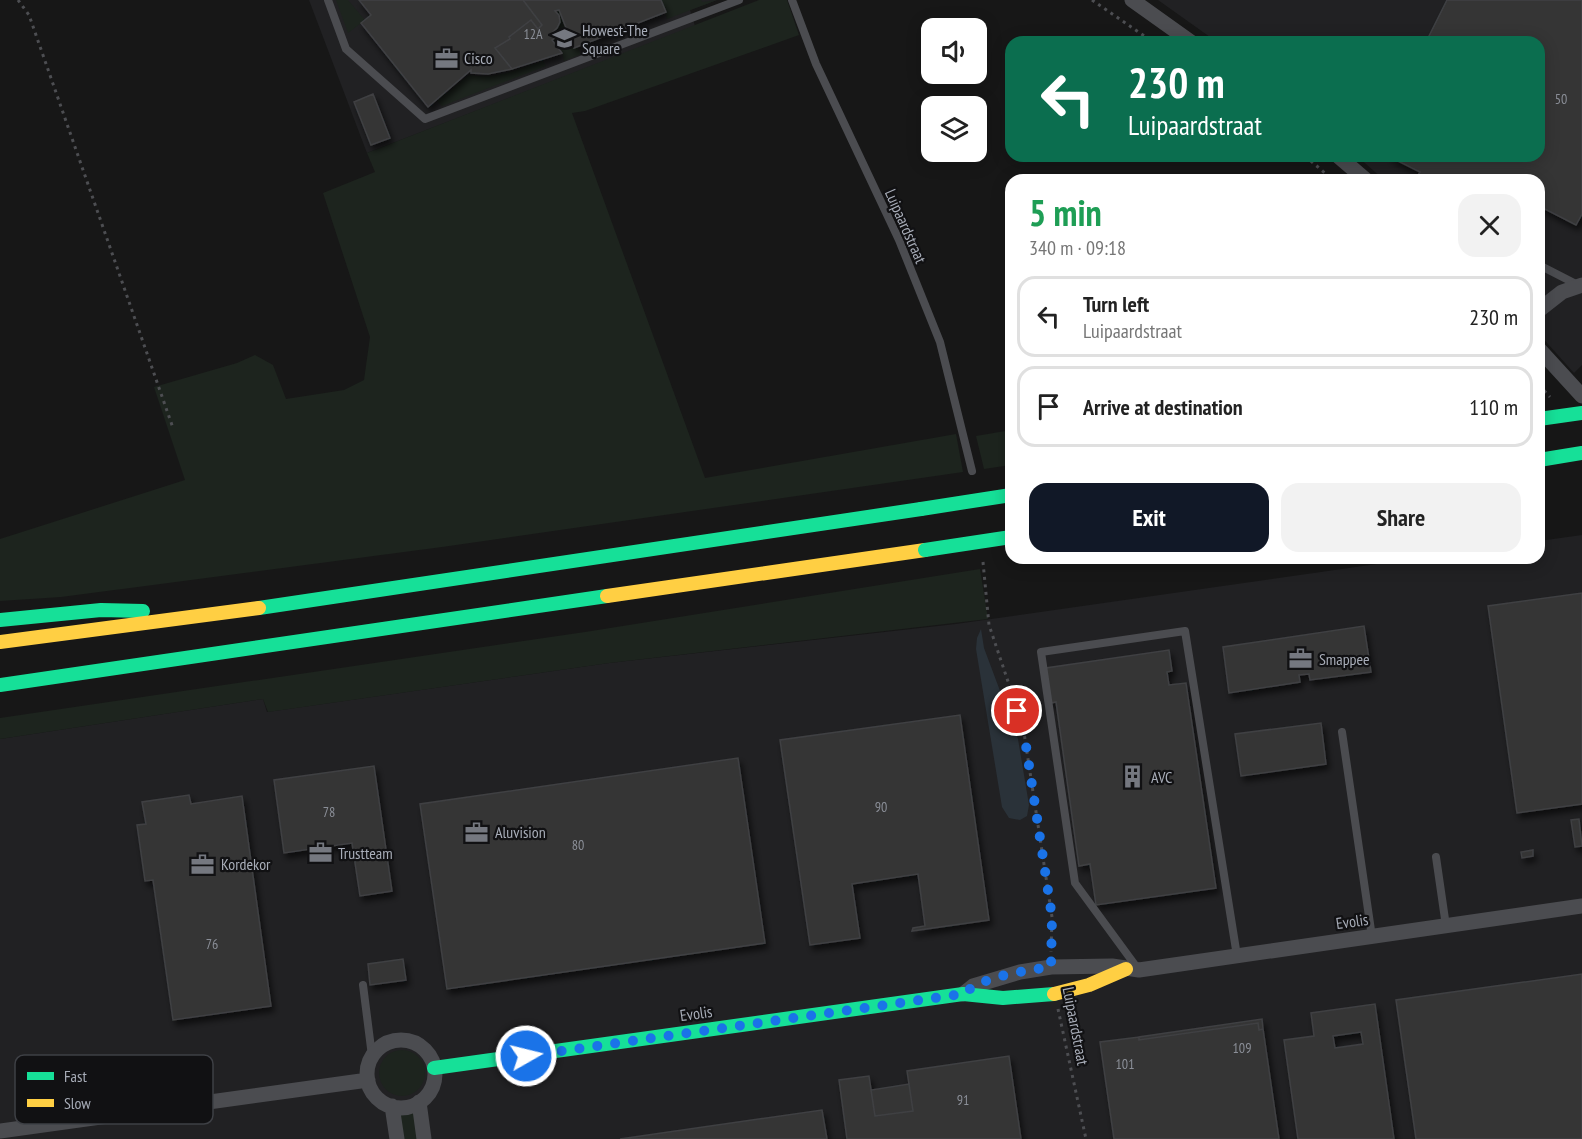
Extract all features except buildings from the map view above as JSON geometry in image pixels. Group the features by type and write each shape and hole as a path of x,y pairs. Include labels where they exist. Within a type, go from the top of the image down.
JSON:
{"main road":[{"path":"1545,418 1582,413"},
{"path":"1545,459 1582,453"},
{"path":"0,642 218,614 1005,496"},
{"path":"2,685 1005,538"},
{"path":"0,620 102,610 218,614"},
{"name":"Evolis","path":"434,1068 963,994 975,997 1023,997 1055,993 1133,970"}],"street":[{"path":"1132,0 1183,36"},
{"path":"1345,162 1359,174"},
{"path":"1545,305 1562,292 1580,285"},
{"path":"1545,356 1582,396"},
{"name":"Evolis","path":"963,994 973,986 1020,972 1051,967 1112,966 1133,970 1582,906"},
{"path":"393,1041 410,1041 425,1050 434,1068 434,1083 430,1091 419,1102 407,1107 392,1106 380,1100 373,1093 368,1080 368,1065 372,1056 377,1049 393,1041"},
{"path":"213,1101 368,1080"},
{"path":"419,1102 424,1139"},
{"path":"392,1106 397,1139"},
{"path":"0,1131 51,1124"}],"lane":[{"path":"328,0 346,49 425,119 739,0"},
{"name":"Luipaardstraat","path":"792,0 816,64 899,240 940,342 972,471"},
{"path":"1545,268 1580,285"},
{"path":"1133,970 1075,883 1041,652 1185,631 1237,956"},
{"path":"1342,732 1372,937"},
{"path":"1436,857 1446,926"},
{"path":"363,985 372,1056"}],"path":[{"path":"18,0 28,15 173,428"},
{"path":"1092,0 1144,36"},
{"path":"1312,162 1326,174"},
{"name":"Luipaardstraat","path":"983,566 989,625 1023,726 1052,917 1051,967"},
{"name":"Luipaardstraat","path":"1055,993 1086,1139"}],"shaded area":[{"path":"309,0 717,0 690,10 695,26 367,153"},
{"path":"336,0 348,0 365,20 348,33"},
{"path":"661,0 701,0 702,2 717,0 667,19"},
{"path":"759,0 787,0 799,35 585,111 572,113 705,478 956,434 963,472 442,547 61,597 0,601 0,539 185,480 154,387 237,363 255,355 273,365 286,399 344,390 364,380 370,337 323,193 375,172 367,153"},
{"path":"1158,0 1582,0 1582,365 1574,373 1545,341 1545,174 1377,174 1364,162 1545,162 1545,36 1209,36"},
{"path":"559,10 581,54 564,61 562,53 552,40 555,37 553,32 559,22 555,11"},
{"path":"543,61 546,66 442,106 437,101 469,75 497,75"},
{"path":"1005,431 1005,466 984,469 976,436"},
{"path":"1582,535 1582,1139 0,1139 0,739 263,699 267,712 609,663 956,624 1377,564 1545,564 1545,540"},
{"path":"980,569 988,619 609,663 268,712 263,699 0,739 0,718 585,632"},
{"path":"981,629 984,648 1018,739 1029,805 1027,816 1020,820 1009,818 1002,807 976,649"},
{"path":"402,1050 418,1057 425,1073 418,1089 402,1096 386,1089 379,1073 386,1057"},
{"path":"414,1111 418,1139 403,1139 399,1113"}],"traffic: fast":[{"path":"1545,418 1582,413"},
{"path":"1545,459 1582,453"},
{"path":"921,509 1005,496"},
{"path":"259,608 921,509"},
{"path":"925,550 1005,538"},
{"path":"0,685 607,596"},
{"path":"0,620 101,610 143,611"},
{"path":"434,1068 963,994 1003,998 1054,994"}],"traffic: slow":[{"path":"607,596 925,550"},
{"path":"0,642 259,608"},
{"path":"1054,994 1089,985 1126,969"}],"place":[{"name":"Howest-The Square","path":"564,39"},
{"name":"Cisco","path":"446,58"},
{"name":"Smappee","path":"1301,659"},
{"name":"AVC","path":"1133,777"},
{"name":"Aluvision","path":"477,832"},
{"name":"Trustteam","path":"320,853"},
{"name":"Kordekor","path":"203,864"}],"route":[{"path":"526,1056 963,994 973,986 1020,972 1051,967 1052,917 1023,726 1017,711"}]}
